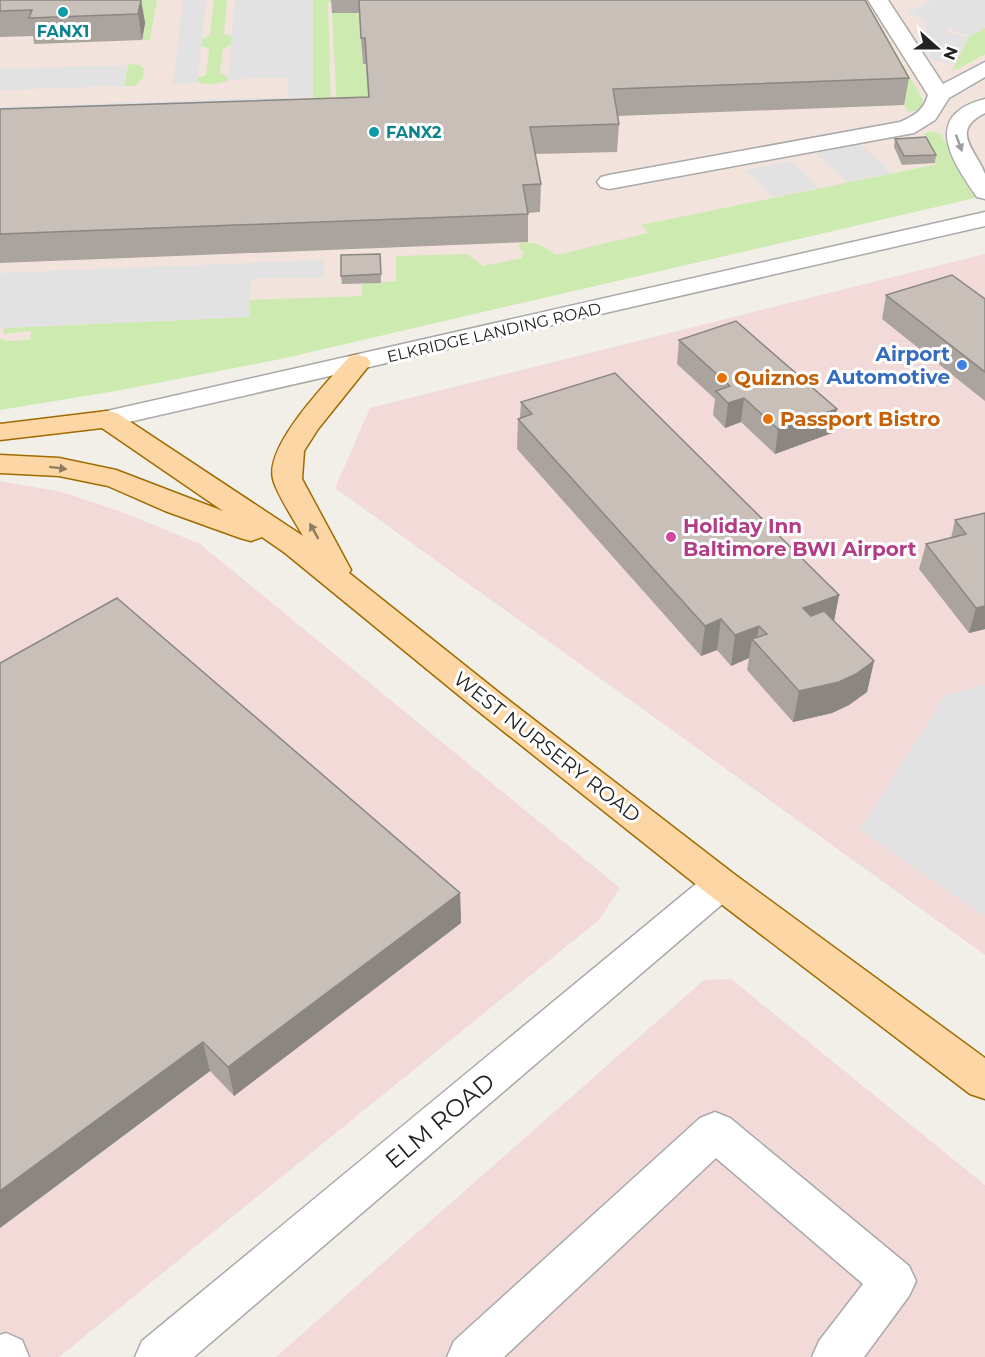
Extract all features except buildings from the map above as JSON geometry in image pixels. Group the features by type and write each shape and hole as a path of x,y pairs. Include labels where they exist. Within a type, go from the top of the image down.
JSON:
{"main road":[{"path":"342,582 286,479 290,451 307,425 358,363"},
{"name":"ELKRIDGE LANDING ROAD","path":"0,432 107,418"},
{"name":"WEST NURSERY ROAD","path":"107,418 296,546 490,703 721,884 985,1081"},
{"path":"0,464 59,467 116,479 175,504 296,546"}],"street":[{"path":"609,182 906,128 925,120 937,105 939,94 878,0"},
{"path":"939,94 985,68"},
{"path":"985,105 964,114 955,131 958,145 985,192"},
{"name":"ELKRIDGE LANDING ROAD","path":"107,418 358,363 886,239 985,219"},
{"name":"ELM ROAD","path":"158,1357 721,884"},
{"path":"470,1357 715,1131 893,1281 835,1357"}],"shaded area":[{"path":"0,0 985,0 985,191 0,399"},
{"path":"183,0 206,0 198,78 197,83 173,84"},
{"path":"235,0 313,0 313,97 289,98 288,109 0,118 0,107 288,97 289,77 228,80"},
{"path":"933,0 985,0 985,28 969,36 949,29 946,32 969,37 954,64 931,60 924,19 907,13"},
{"path":"127,65 123,86 0,90 0,69"},
{"path":"860,144 892,173 847,182 815,153"},
{"path":"791,161 819,188 773,197 746,170"},
{"path":"985,254 985,955 335,488 370,408"},
{"path":"324,260 324,277 251,279 249,317 0,328 0,273"},
{"path":"0,481 62,492 122,512 200,544 620,888 599,920 59,1357 0,1357"},
{"path":"985,685 985,917 860,830 945,695"},
{"path":"731,979 985,1185 985,1357 276,1357 704,980"}],"green space":[{"path":"129,0 157,0 150,40 142,40 145,23"},
{"path":"214,0 227,0 224,34 232,37 231,45 223,49 220,73 228,77 228,80 217,84 204,84 197,82 198,78 206,75 209,49 201,46 202,39 210,35"},
{"path":"313,0 334,0 328,3 331,108 313,107"},
{"path":"795,0 866,0 923,100 920,110 908,112 850,7"},
{"path":"393,12 360,22 363,64 366,64 370,124 337,108 332,13"},
{"path":"985,28 985,54 952,70 969,37"},
{"path":"128,64 140,65 144,69 143,78 135,86 124,86"},
{"path":"930,131 941,134 977,196 975,198 281,359 116,391 0,410 0,339 5,339 5,341 30,340 31,331 3,334 4,328 249,317 250,300 362,296 362,284 396,281 396,256 467,254 483,266 522,258 524,253 519,243 539,244 556,255 648,233 641,225 933,165 936,159 924,134"}],"place":[{"name":"FANX1","path":"63,12"},
{"name":"FANX2","path":"374,132"},
{"name":"Airport Automotive","path":"962,365"},
{"name":"Quiznos","path":"722,378"},
{"name":"Passport Bistro","path":"768,419"},
{"name":"Holiday Inn Baltimore BWI Airport","path":"671,537"}]}
